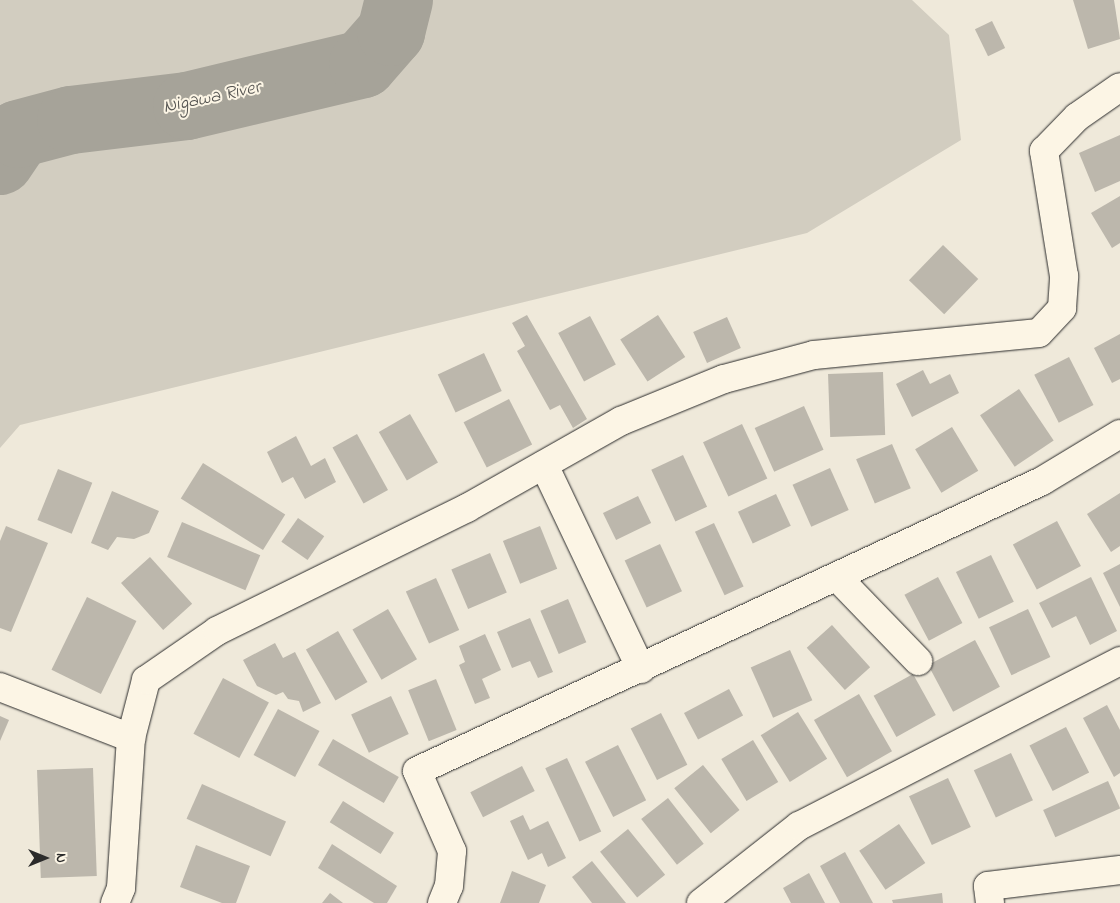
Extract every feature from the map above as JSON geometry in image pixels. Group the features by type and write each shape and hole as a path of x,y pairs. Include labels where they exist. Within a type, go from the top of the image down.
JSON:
{"street":[{"path":"115,903 120,888 131,738 146,680 217,631 467,508 621,421 724,379 814,355 1039,333 1062,308 1064,276 1044,151 1077,117 1120,87"},
{"path":"442,903 449,886 452,851 418,771 1042,481 1120,434"},
{"path":"544,465 641,669"},
{"path":"837,577 918,661"},
{"path":"701,903 799,826 1120,661"},
{"path":"0,687 131,738"},
{"path":"990,903 988,886 1120,870"}],"shaded area":[{"path":"0,0 912,0 949,35 961,140 807,233 20,425 0,448"}],"building":[{"path":"1073,0 1114,0 1120,39 1088,49"},
{"path":"992,21 1005,48 988,56 975,29"},
{"path":"1120,135 1120,181 1095,192 1079,153"},
{"path":"1120,196 1120,243 1112,248 1091,213"},
{"path":"943,245 978,279 944,314 909,280"},
{"path":"527,315 587,419 573,428 560,405 550,410 517,351 525,346 512,323"},
{"path":"658,315 685,357 647,381 620,340"},
{"path":"590,316 616,365 584,381 558,333"},
{"path":"727,317 741,348 707,363 693,332"},
{"path":"1120,334 1120,379 1112,383 1094,348"},
{"path":"484,353 502,391 456,413 438,375"},
{"path":"1069,357 1094,405 1059,423 1034,375"},
{"path":"923,370 930,384 950,374 959,393 912,417 896,384"},
{"path":"883,372 885,435 830,437 828,374"},
{"path":"1019,389 1054,440 1015,467 980,415"},
{"path":"509,399 532,444 487,468 464,422"},
{"path":"804,406 824,450 774,472 755,428"},
{"path":"410,414 438,462 407,480 379,432"},
{"path":"742,424 767,478 728,497 703,442"},
{"path":"952,427 978,471 941,493 915,449"},
{"path":"357,434 388,490 364,504 333,448"},
{"path":"296,436 311,466 325,458 336,482 305,499 293,477 282,483 267,452"},
{"path":"892,444 911,488 875,503 856,459"},
{"path":"683,455 707,507 675,521 651,470"},
{"path":"203,463 285,514 263,550 181,499"},
{"path":"830,468 849,510 811,527 793,485"},
{"path":"58,469 92,483 72,534 37,520"},
{"path":"112,491 159,511 149,533 134,539 117,537 108,550 91,543"},
{"path":"1120,493 1120,546 1111,552 1087,514"},
{"path":"776,494 791,526 753,543 738,512"},
{"path":"638,496 651,523 616,540 603,513"},
{"path":"298,518 324,536 308,560 281,542"},
{"path":"1057,521 1081,566 1037,590 1013,544"},
{"path":"182,522 260,555 245,590 167,557"},
{"path":"714,523 744,586 725,595 695,532"},
{"path":"6,526 48,543 11,632 0,628 0,541"},
{"path":"540,526 557,569 520,584 503,541"},
{"path":"660,544 682,591 647,608 625,560"},
{"path":"490,553 507,593 468,609 451,569"},
{"path":"991,555 1014,602 979,619 956,572"},
{"path":"150,557 192,604 163,630 121,583"},
{"path":"1120,564 1120,607 1103,573"},
{"path":"938,577 962,623 929,641 904,595"},
{"path":"1091,577 1117,631 1090,645 1076,616 1052,628 1039,603"},
{"path":"436,578 459,630 429,643 406,591"},
{"path":"87,597 136,621 101,694 51,670"},
{"path":"568,599 586,642 559,654 540,611"},
{"path":"388,609 417,659 381,680 352,630"},
{"path":"1028,609 1050,657 1011,675 989,627"},
{"path":"530,618 553,672 538,678 530,661 512,668 497,632"},
{"path":"832,625 870,667 845,690 807,648"},
{"path":"338,631 368,682 335,701 306,650"},
{"path":"485,634 501,670 482,679 490,698 475,704 459,665 465,662 459,646"},
{"path":"975,640 1000,687 953,712 928,665"},
{"path":"275,643 283,658 295,652 321,703 303,712 299,701 288,699 283,692 276,695 257,686 243,660"},
{"path":"790,650 812,700 773,718 751,667"},
{"path":"913,674 936,715 896,737 874,696"},
{"path":"223,678 269,702 239,758 193,734"},
{"path":"436,679 457,730 429,741 408,690"},
{"path":"729,689 743,715 698,739 684,713"},
{"path":"859,694 892,751 847,777 814,720"},
{"path":"391,696 409,734 369,753 351,715"},
{"path":"1107,705 1120,730 1120,773 1114,777 1083,718"},
{"path":"278,709 319,731 295,777 254,755"},
{"path":"798,712 827,759 790,782 761,735"},
{"path":"661,713 687,765 657,780 631,728"},
{"path":"0,716 9,720 0,741"},
{"path":"1066,727 1089,772 1053,791 1029,746"},
{"path":"333,739 399,777 384,803 318,765"},
{"path":"753,740 778,782 747,801 721,759"},
{"path":"618,745 646,800 613,817 585,762"},
{"path":"1011,753 1033,800 996,817 974,770"},
{"path":"567,758 601,831 579,842 545,768"},
{"path":"703,765 740,810 711,833 674,788"},
{"path":"522,766 535,791 483,817 470,792"},
{"path":"93,768 97,876 41,878 37,770"},
{"path":"948,778 971,827 932,845 909,796"},
{"path":"1108,781 1120,808 1055,837 1043,810"},
{"path":"202,784 286,821 271,856 187,819"},
{"path":"668,798 704,844 677,865 641,819"},
{"path":"343,801 394,833 381,854 330,822"},
{"path":"523,815 530,830 548,821 566,858 548,867 542,853 528,860 510,821"},
{"path":"899,824 925,863 885,890 859,851"},
{"path":"628,829 665,875 637,898 600,852"},
{"path":"332,844 397,886 387,903 374,903 318,868"},
{"path":"196,845 250,866 236,903 222,903 180,887"},
{"path":"845,852 873,903 840,903 820,866"},
{"path":"592,861 626,903 592,903 572,877"},
{"path":"512,871 546,885 539,903 500,903"},
{"path":"809,873 825,903 791,903 783,888"},
{"path":"330,893 343,903 322,903"},
{"path":"942,893 943,903 893,903 892,900"}],"waterway":[{"name":"Nigawa River","path":"0,161 18,134 71,120 187,106 363,64 391,32 399,0"}]}
